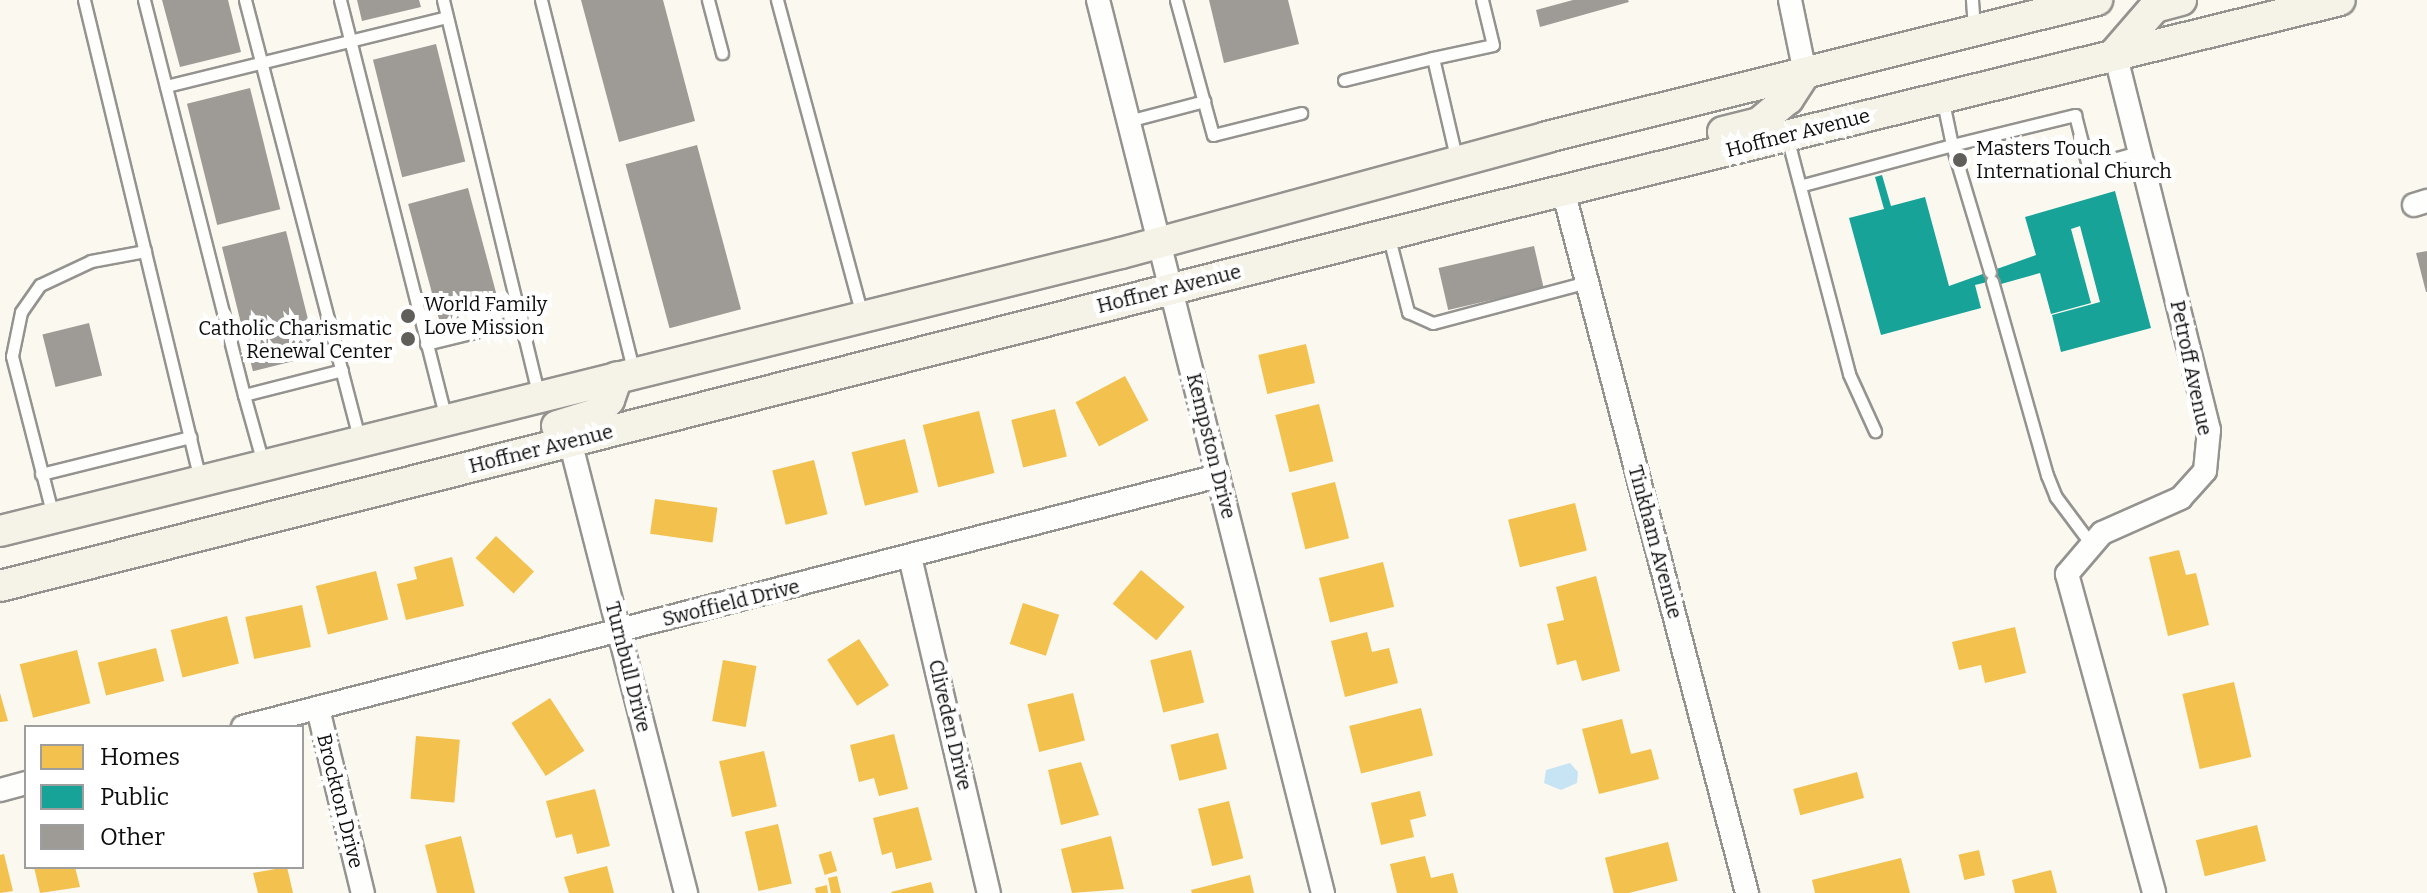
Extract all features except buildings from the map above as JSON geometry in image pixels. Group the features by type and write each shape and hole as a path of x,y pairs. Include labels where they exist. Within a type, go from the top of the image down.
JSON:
{"main road":[{"path":"0,531 862,317 1457,161 2097,0"},
{"path":"2115,53 2155,7 2181,0"},
{"name":"Hoffner Avenue","path":"0,586 1563,190 2340,0"},
{"path":"1563,190 1657,149 1759,123 1788,99 1805,73"},
{"path":"288,512 315,487 585,419 609,400 626,375"}],"street":[{"name":"Kempston Drive","path":"1098,0 1156,242 1323,893"},
{"path":"1790,0 1805,73"},
{"name":"Petroff Avenue","path":"2115,53 2209,430 2205,471 2181,498 2102,533 2067,574 2154,893"},
{"name":"Tinkham Avenue","path":"1563,190 1747,893"},
{"name":"Turnbull Drive","path":"570,441 686,893"},
{"name":"Swoffield Drive","path":"251,725 619,633 1218,476"},
{"name":"Cliveden Drive","path":"910,557 989,893"},
{"name":"Brockton Drive","path":"318,709 363,893"},
{"path":"0,790 24,784"}],"lane":[{"path":"84,0 200,482"},
{"path":"144,0 264,464"},
{"path":"245,0 361,442"},
{"path":"340,0 446,421"},
{"path":"443,0 539,397"},
{"path":"541,0 626,375"},
{"path":"708,0 722,53"},
{"path":"777,0 862,317"},
{"path":"1176,0 1213,135 1301,113"},
{"path":"1344,80 1493,45 1482,0"},
{"path":"1972,0 1974,32"},
{"path":"166,86 447,17"},
{"path":"1433,58 1457,161"},
{"path":"1942,97 1952,145 2047,475 2056,497 2091,544"},
{"path":"1128,121 1204,101"},
{"path":"1803,185 2075,115 2088,166 2139,152"},
{"path":"1787,136 1803,185 1849,374 1875,431"},
{"path":"1388,234 1408,312 1433,323 1587,282"},
{"path":"53,517 12,356 21,312 40,285 91,261 145,251"},
{"path":"426,344 520,321"},
{"path":"244,395 342,370"},
{"path":"41,474 191,437"}],"water":[{"path":"1570,763 1578,772 1577,783 1561,790 1544,783 1546,770"}],"place":[{"name":"Masters Touch International Church","path":"1960,160"},
{"name":"World Family Love Mission","path":"408,316"},
{"name":"Catholic Charismatic Renewal Center","path":"408,339"}]}
